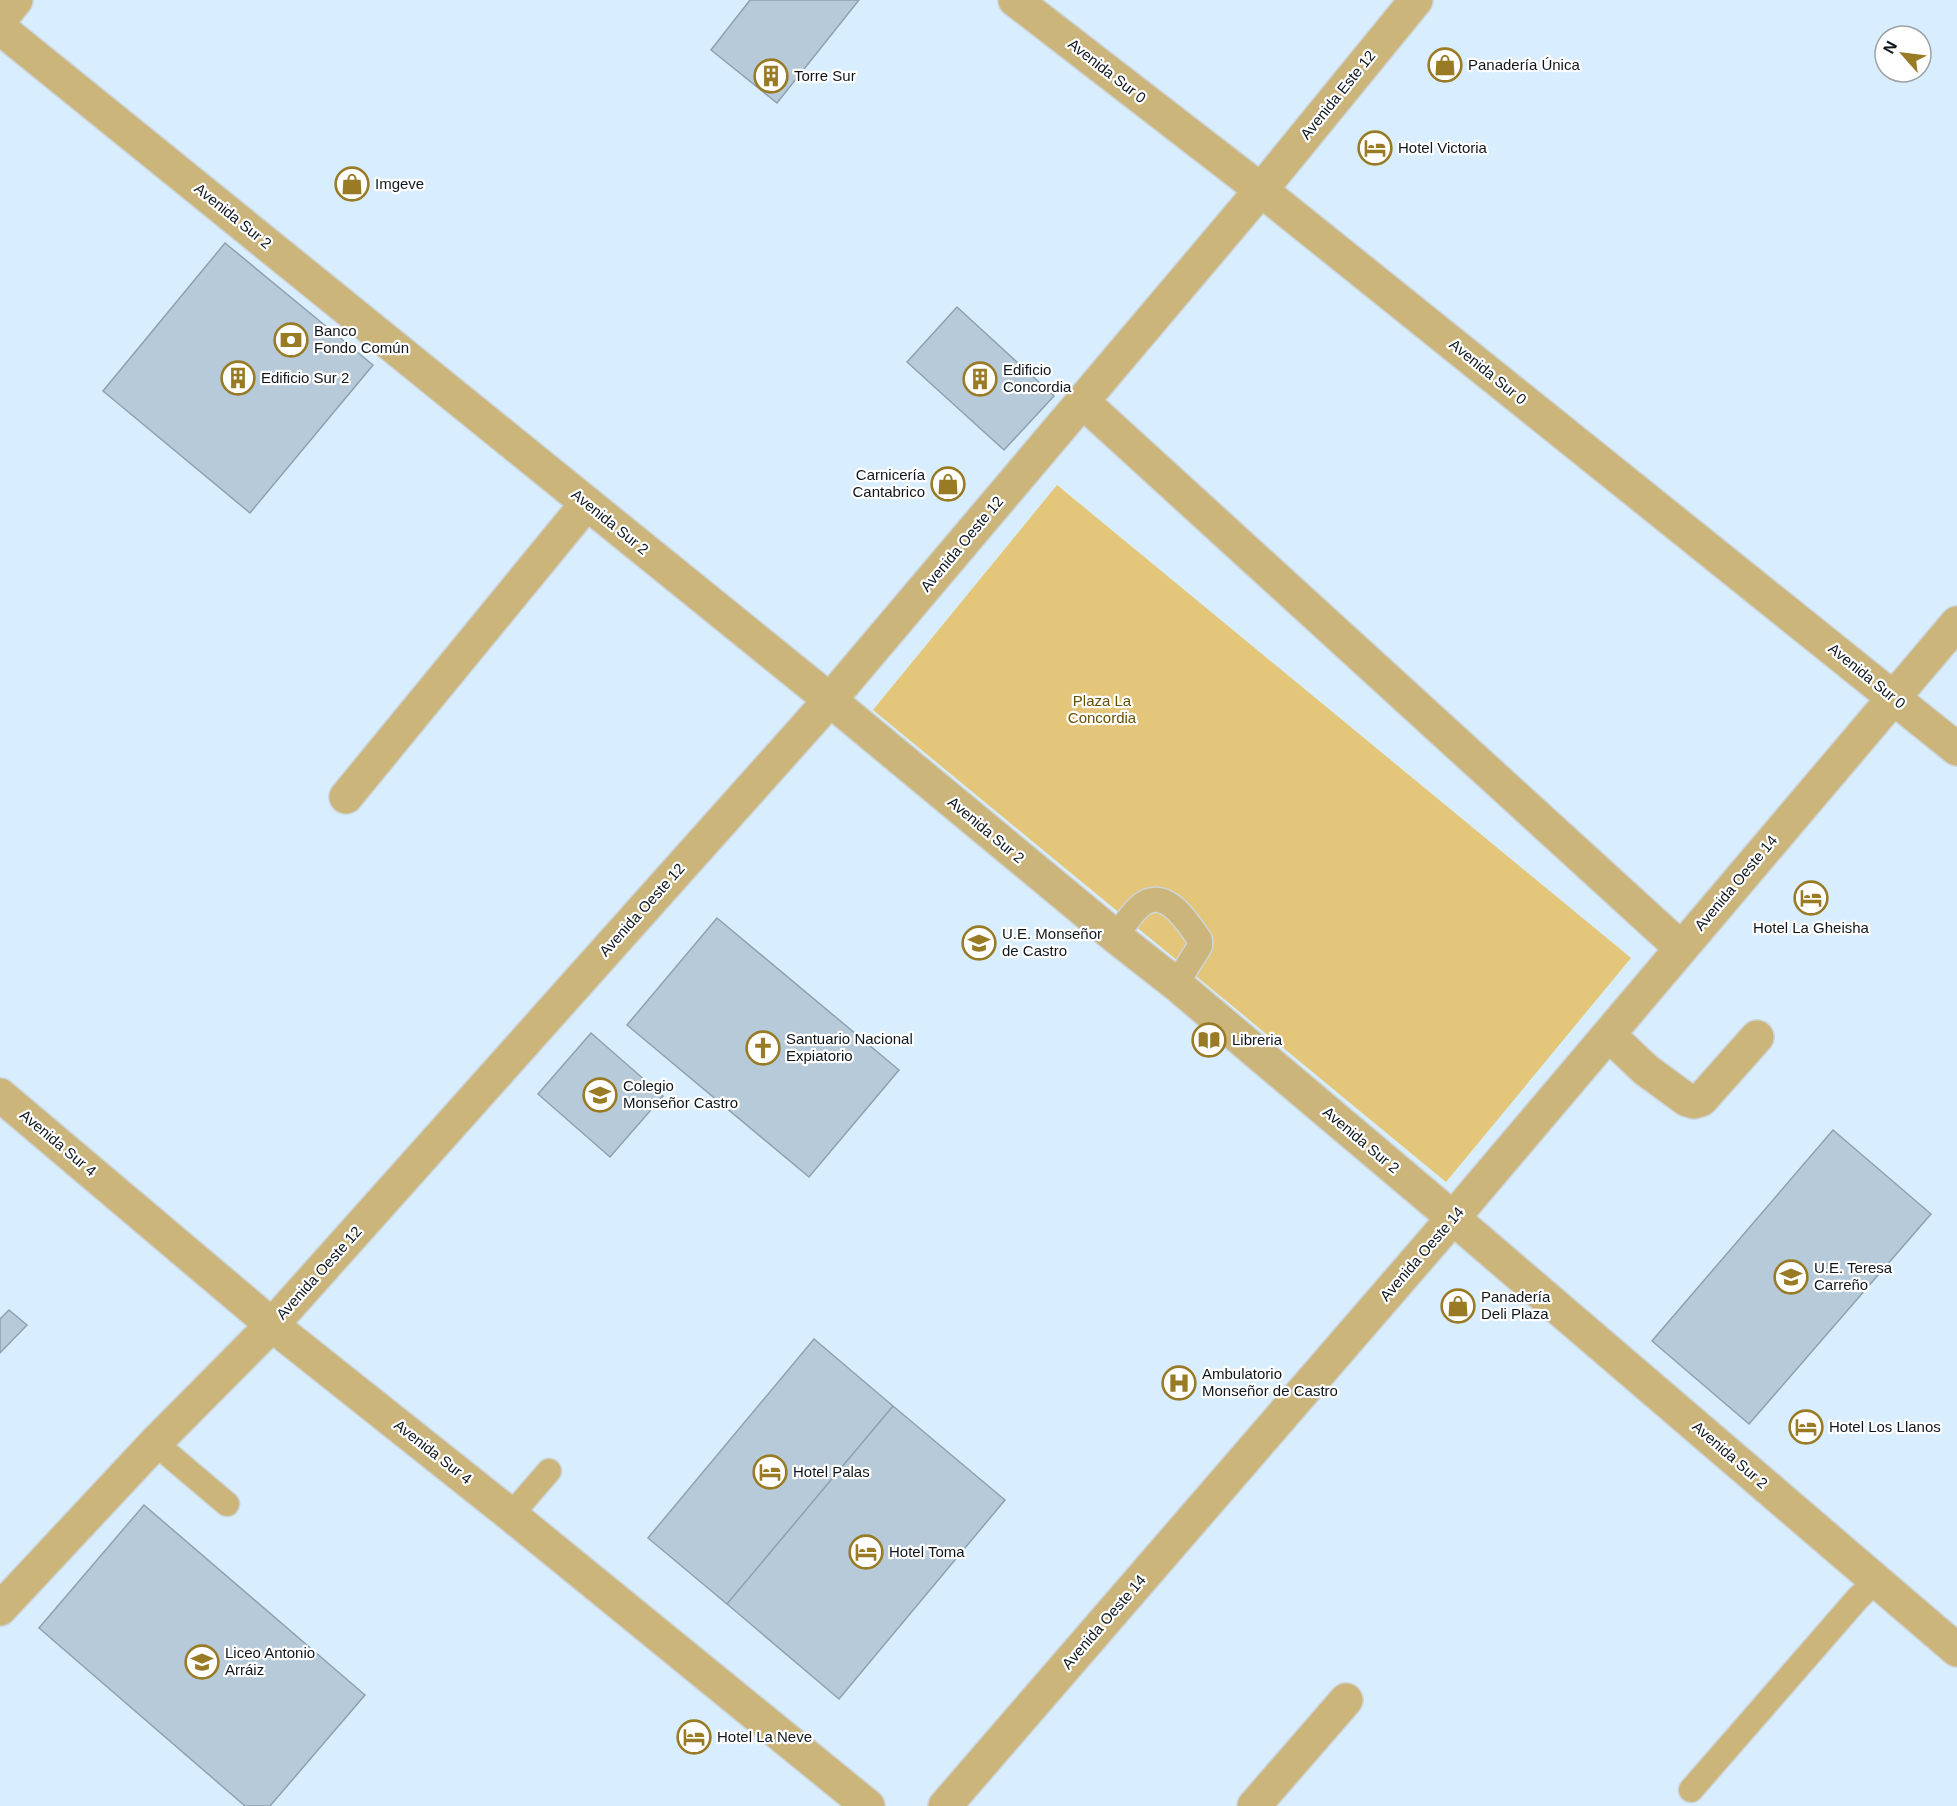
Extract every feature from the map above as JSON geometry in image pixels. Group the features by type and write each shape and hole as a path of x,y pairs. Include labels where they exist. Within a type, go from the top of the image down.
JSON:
{"street":[{"path":"0,20 16,0"},
{"name":"Avenida Sur 0","path":"1015,0 1261,190 1957,748"},
{"name":"Avenida Este 12","path":"1261,190 1416,0"},
{"name":"Avenida Sur 2","path":"0,28 830,700 1176,984 1957,1650"},
{"name":"Avenida Oeste 12","path":"0,1609 155,1443 272,1325 830,700 1261,190"},
{"path":"1083,401 1681,948"},
{"path":"346,797 586,503"},
{"name":"Avenida Oeste 14","path":"945,1806 1453,1218 1957,623"},
{"path":"1609,1035 1646,1070 1687,1100 1694,1102 1701,1100 1757,1037"},
{"name":"Avenida Sur 4","path":"0,1095 272,1325 511,1515 868,1806"},
{"path":"1254,1806 1346,1700"}],"lane":[{"path":"1116,937 1138,907 1146,902 1157,899 1176,908 1200,940 1200,946 1176,984"},
{"path":"155,1443 227,1504"},
{"path":"511,1515 549,1471"},
{"path":"1691,1790 1858,1598 1877,1580"}],"shaded area":[{"path":"0,0 1957,0 1957,1806 0,1806"}],"green space":[{"name":"Plaza La Concordia","path":"1057,485 1631,958 1446,1182 873,710"}],"building":[{"name":"Torre Sur","path":"750,0 859,0 777,103 711,50"},
{"name":"Edificio Sur 2","path":"225,243 373,365 250,513 103,391"},
{"name":"Edificio Concordia","path":"957,307 1054,396 1004,450 907,362"},
{"name":"Santuario Nacional Expiatorio","path":"717,918 899,1070 809,1177 627,1025"},
{"name":"Colegio Monseñor Castro","path":"591,1033 663,1096 610,1157 538,1094"},
{"name":"U.E. Teresa Carreño","path":"1833,1130 1931,1214 1749,1424 1652,1341"},
{"path":"9,1310 27,1325 0,1353 0,1319"},
{"name":"Hotel Palas","path":"814,1339 893,1406 727,1604 648,1538"},
{"name":"Hotel Toma","path":"893,1406 1005,1500 839,1699 727,1604"},
{"name":"Liceo Antonio Arráiz","path":"144,1505 365,1695 270,1806 245,1806 39,1628"}],"place":[{"name":"Panadería Única","path":"1445,65"},
{"name":"Torre Sur","path":"771,76"},
{"name":"Hotel Victoria","path":"1375,148"},
{"name":"Imgeve","path":"352,184"},
{"name":"Banco Fondo Común","path":"291,340"},
{"name":"Edificio Sur 2","path":"238,378"},
{"name":"Edificio Concordia","path":"980,379"},
{"name":"Carnicería Cantabrico","path":"948,484"},
{"name":"Hotel La Gheisha","path":"1811,898"},
{"name":"U.E. Monseñor de Castro","path":"979,943"},
{"name":"Libreria","path":"1209,1040"},
{"name":"Santuario Nacional Expiatorio","path":"763,1048"},
{"name":"Colegio Monseñor Castro","path":"600,1095"},
{"name":"U.E. Teresa Carreño","path":"1791,1277"},
{"name":"Panadería Deli Plaza","path":"1458,1306"},
{"name":"Ambulatorio Monseñor de Castro","path":"1179,1383"},
{"name":"Hotel Los Llanos","path":"1806,1427"},
{"name":"Hotel Palas","path":"770,1472"},
{"name":"Hotel Toma","path":"866,1552"},
{"name":"Liceo Antonio Arráiz","path":"202,1662"},
{"name":"Hotel La Neve","path":"694,1737"}]}
